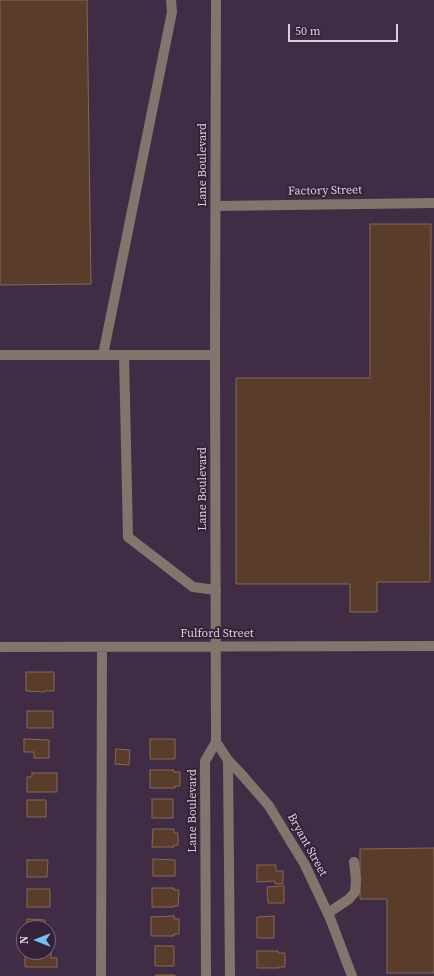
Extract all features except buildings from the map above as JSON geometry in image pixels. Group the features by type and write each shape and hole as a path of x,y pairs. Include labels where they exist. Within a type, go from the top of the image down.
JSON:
{"street":[{"path":"103,355 172,12 172,0"},
{"name":"Lane Boulevard","path":"206,976 205,761 216,742 216,0"},
{"name":"Factory Street","path":"216,206 434,203"},
{"path":"0,355 215,355"},
{"path":"124,355 128,537 193,587 216,590"},
{"name":"Fulford Street","path":"0,647 434,646"},
{"path":"101,976 102,647"},
{"name":"Bryant Street","path":"216,742 228,760 269,806 305,865 328,913 352,976"},
{"path":"228,760 230,976"},
{"path":"328,913 349,899 355,892 356,880 354,862"}]}
